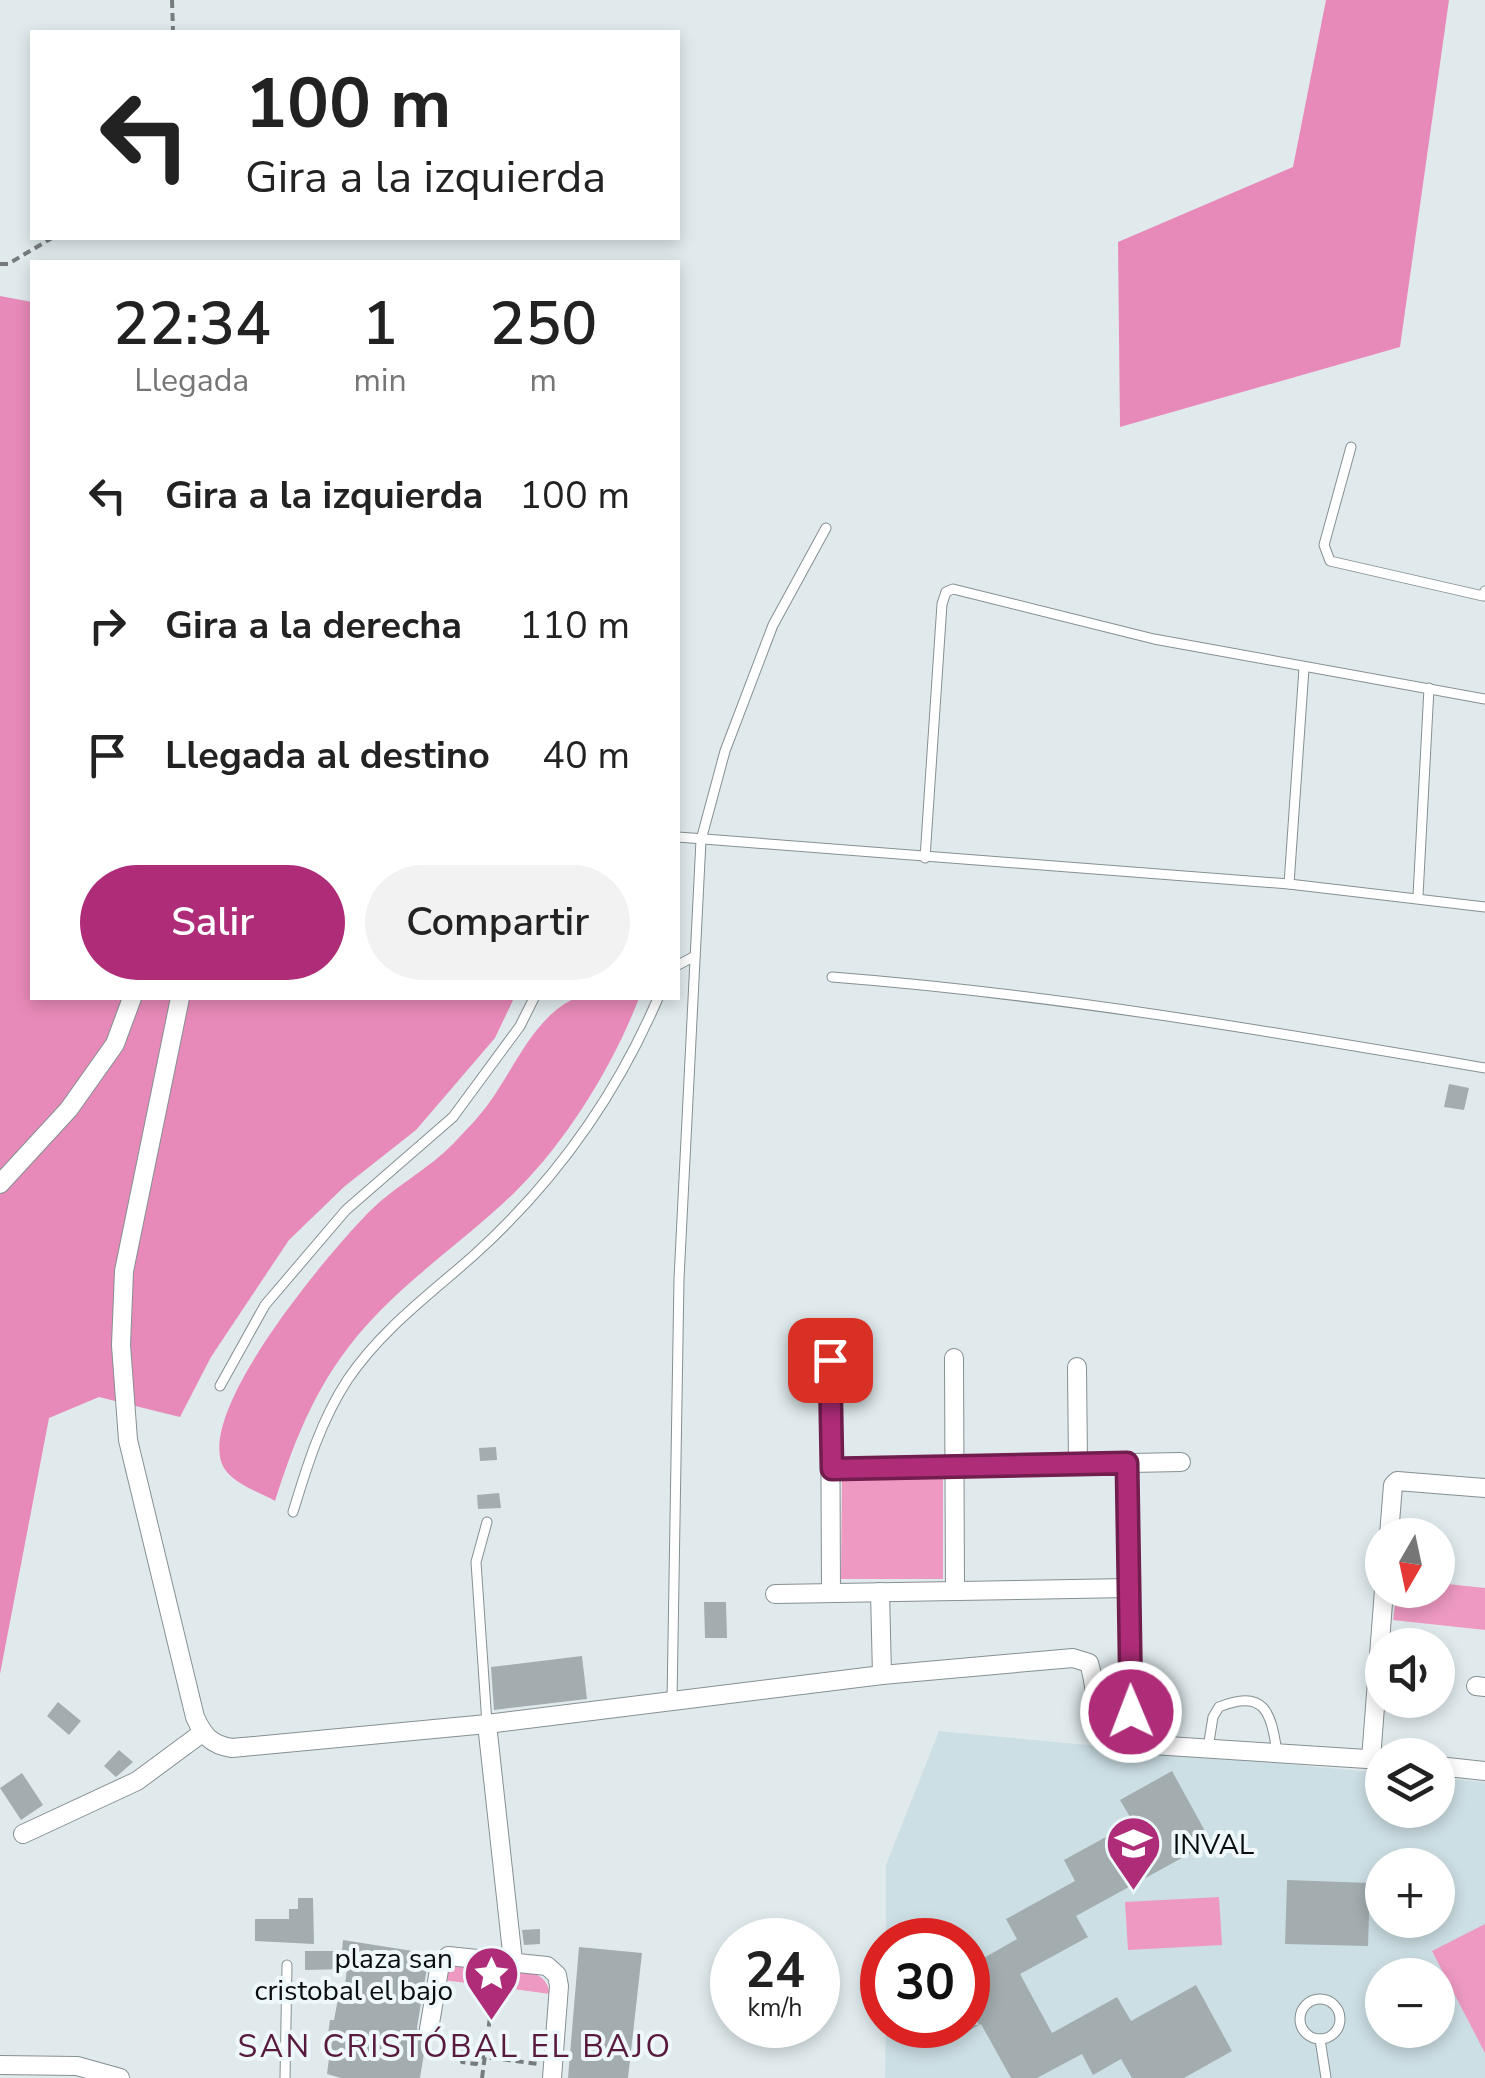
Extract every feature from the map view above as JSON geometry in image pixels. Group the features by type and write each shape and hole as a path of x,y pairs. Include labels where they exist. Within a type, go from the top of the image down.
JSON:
{"street":[{"path":"0,1184 69,1110 115,1044 131,1000"},
{"path":"180,1000 124,1271 121,1345 128,1440 195,1716 202,1734 220,1746 487,1724 882,1675 1074,1658 1089,1664 1095,1680 1097,1719 1105,1736 1122,1743 1365,1758"},
{"path":"954,1358 955,1590"},
{"path":"830,1360 831,1592"},
{"path":"1077,1367 1078,1464"},
{"path":"832,1469 1181,1462"},
{"path":"1127,1463 1131,1712"},
{"path":"1390,1518 1393,1485 1397,1481 1485,1488"},
{"path":"775,1594 1130,1588"},
{"path":"880,1592 882,1675"},
{"path":"1378,1738 1383,1608"},
{"path":"487,1724 505,1960"},
{"path":"23,1834 137,1781 202,1734"},
{"path":"1455,1768 1485,1771"},
{"path":"430,2029 443,1958 547,1966 556,1975 559,1986 552,2072"},
{"path":"0,2065 78,2066 120,2078"}],"lane":[{"path":"1351,448 1324,545 1330,561 1484,596 1485,590"},
{"path":"672,1701 679,1279 701,840 725,752 773,625 826,528"},
{"path":"925,858 942,604 943,597 954,589 1154,639 1485,699"},
{"path":"1289,884 1304,668"},
{"path":"1418,896 1429,688"},
{"path":"680,837 1289,884 1418,896 1485,907"},
{"path":"680,964 695,956"},
{"path":"832,978 1070,1000 1485,1068"},
{"path":"220,1386 265,1304 346,1210 453,1117 520,1026 533,1000"},
{"path":"293,1512 325,1418 349,1377 391,1326 520,1209 571,1149 613,1090 657,1000"},
{"path":"487,1522 476,1562 487,1724"},
{"path":"1208,1748 1213,1717 1219,1707 1247,1700 1260,1704 1267,1712 1277,1752"},
{"path":"285,2078 287,1965"},
{"path":"1312,1999 1327,1999 1338,2008 1340,2022 1333,2034 1320,2039 1306,2034 1299,2022 1302,2008 1312,1999"},
{"path":"1320,2039 1326,2078"}],"path":[{"path":"172,0 173,30"},
{"path":"0,264 8,264 49,240"},
{"path":"482,2078 481,2057 505,1960"},
{"path":"425,2050 462,2055 462,2062 476,2064 481,2057"},
{"path":"481,2057 552,2072"}],"shaded area":[{"path":"1326,0 1449,0 1400,347 1120,427 1118,242 1293,167"},
{"path":"0,296 30,302 30,1000 513,1000 495,1038 416,1130 345,1186 289,1240 211,1357 180,1417 99,1397 49,1418 0,1674"},
{"path":"572,1000 638,1000 603,1074 572,1124 537,1169 401,1291 365,1327 334,1367 291,1453 275,1501 234,1479 224,1468 220,1443 228,1410 271,1333 352,1230 381,1201 434,1161 477,1118 526,1044"},
{"path":"842,1479 943,1479 943,1579 841,1579"},
{"path":"1455,1585 1485,1588 1485,1630 1393,1620 1395,1608 1455,1608"},
{"name":"INVAL","path":"939,1731 1365,1771 1365,1828 1455,1828 1455,1779 1485,1782 1485,2078 885,2078 886,2048 990,2048 990,1918 886,1918 886,1865"},
{"path":"1219,1897 1222,1945 1128,1950 1125,1902"},
{"path":"1485,1924 1485,2053 1455,1995 1455,1958 1436,1958 1432,1951"},
{"path":"451,1964 492,1967 490,1986 443,1980"},
{"path":"501,1968 538,1976 550,1994 498,1987"}],"building":[{"path":"1449,1084 1469,1088 1464,1110 1444,1107"},
{"path":"496,1447 497,1460 480,1461 479,1448"},
{"path":"499,1493 501,1508 478,1509 477,1495"},
{"path":"704,1602 726,1602 727,1638 705,1638"},
{"path":"582,1656 587,1699 494,1710 491,1667"},
{"path":"58,1702 81,1721 69,1735 47,1716"},
{"path":"119,1750 133,1762 116,1777 104,1766"},
{"path":"1172,1771 1211,1842 1076,1916 1088,1937 1020,1974 1052,2033 1117,1997 1131,2021 1196,1985 1232,2051 1184,2078 1132,2078 1121,2059 1093,2075 1082,2054 1037,2078 1011,2078 990,2040 990,1954 1017,1939 1006,1919 1075,1881 1064,1860 1133,1822 1120,1800"},
{"path":"22,1773 43,1805 21,1820 0,1788"},
{"path":"1287,1880 1365,1883 1368,1946 1285,1944"},
{"path":"298,1898 313,1898 314,1944 255,1941 255,1919 289,1919 289,1909 298,1909"},
{"path":"540,1929 540,1944 524,1945 522,1930"},
{"path":"343,1940 432,1954 417,2027 426,2041 420,2078 341,2078 327,2074 330,2020 334,2020 338,1999 343,2000 347,1969 305,1970 305,1951 342,1951"},
{"path":"579,1947 642,1953 628,2078 568,2078"}],"place":[{"name":"INVAL","path":"1134,1893"},
{"name":"plaza san cristobal el bajo","path":"492,2023"}],"district":[{"name":"SAN CRISTÓBAL EL BAJO","path":"455,2046"}],"route":[{"path":"830,1360 832,1469 1127,1463 1131,1712"}]}
